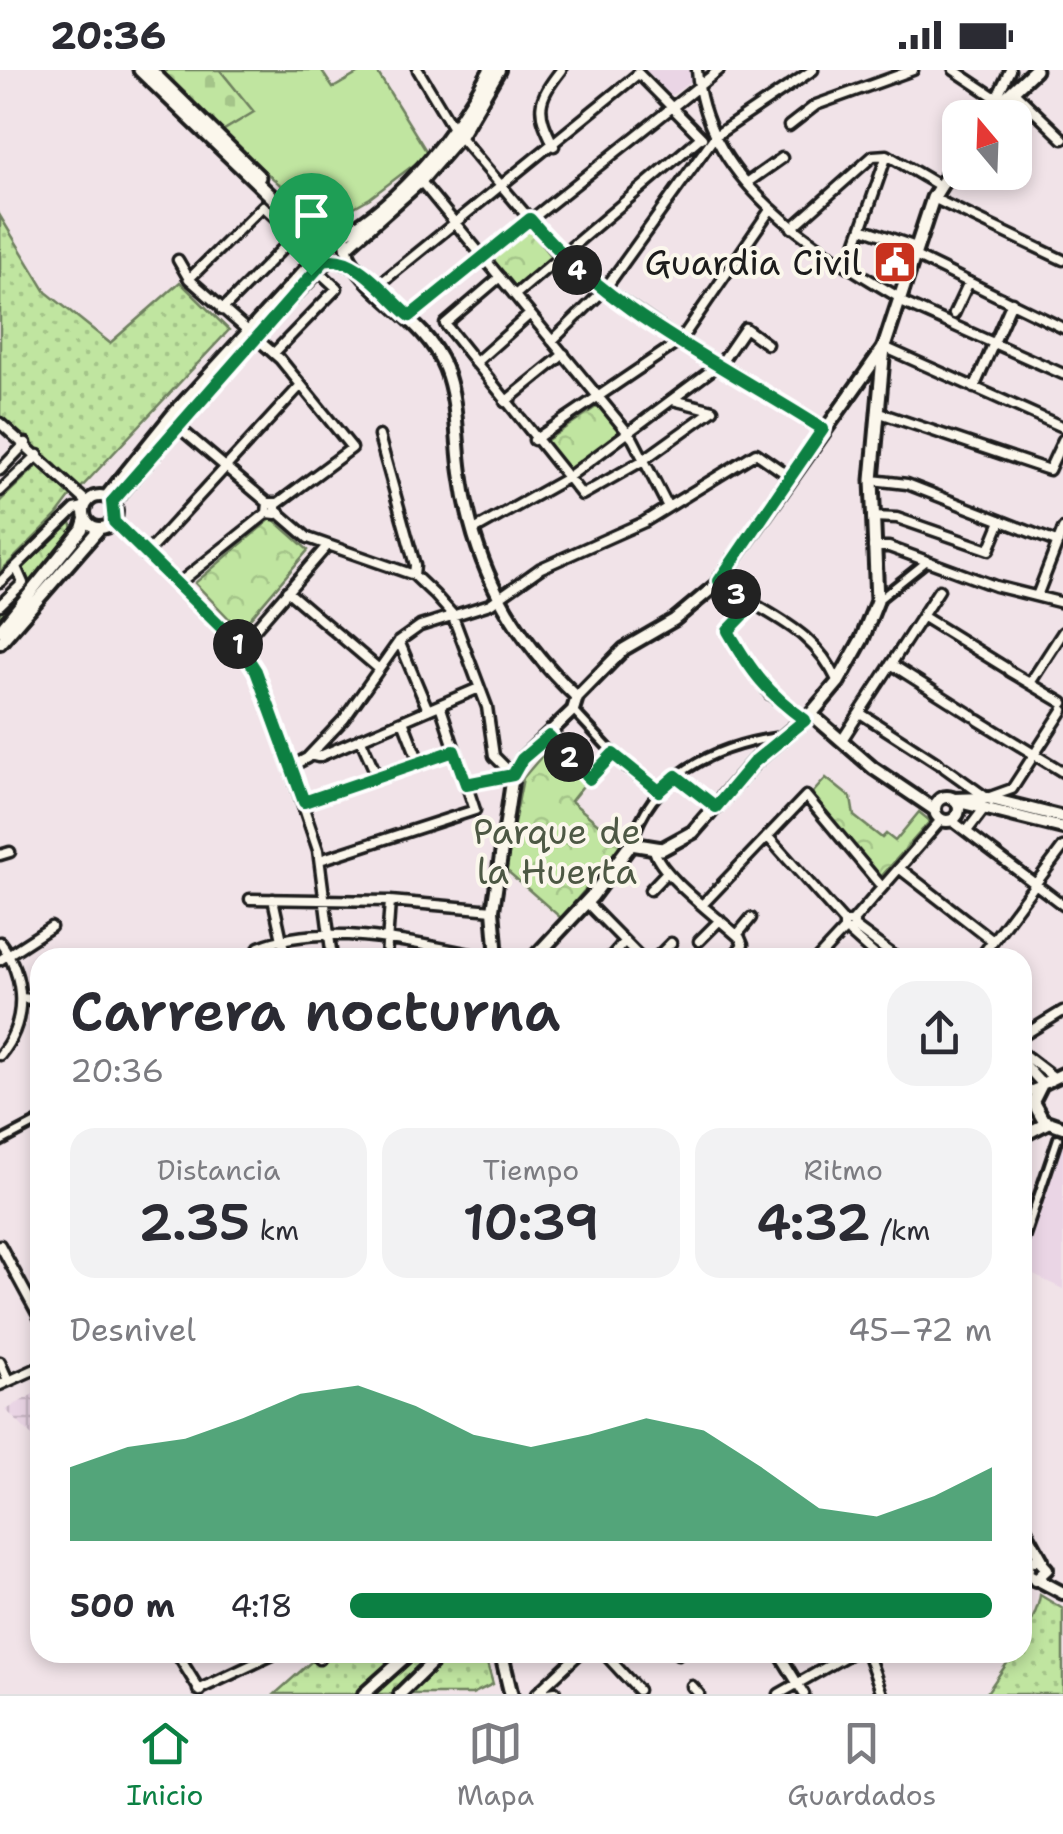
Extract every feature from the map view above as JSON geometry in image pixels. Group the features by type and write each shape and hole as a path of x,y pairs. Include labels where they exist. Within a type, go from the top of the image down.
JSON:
{"main road":[{"path":"140,70 335,248"},
{"path":"997,100 1035,70"},
{"path":"156,72 335,248"},
{"path":"543,948 631,844 654,849 694,832 754,762 808,717 838,682 877,601 872,480 880,413 879,362 914,251 942,184"},
{"path":"504,1663 510,1694"}],"street":[{"path":"418,70 457,133 563,257 680,341 823,429"},
{"path":"457,133 490,70"},
{"path":"109,499 250,334 335,248 418,178 457,133 499,70"},
{"path":"554,146 539,118 540,104 561,70"},
{"path":"697,70 715,136 770,210 899,300 1063,374"},
{"path":"410,316 698,83 720,70"},
{"path":"515,296 705,141 813,70"},
{"path":"789,126 816,105 913,70"},
{"path":"954,70 997,100 1009,73"},
{"path":"376,288 554,146 636,72 705,141"},
{"path":"1009,73 1008,83 1063,139"},
{"path":"552,341 605,289 705,141"},
{"path":"848,267 886,155"},
{"path":"792,228 873,156 886,155 937,192 1063,260"},
{"path":"748,182 782,158"},
{"path":"418,178 628,432 668,507"},
{"path":"190,280 263,206 295,236 222,310"},
{"path":"534,440 680,341 770,210"},
{"path":"862,228 1063,328"},
{"path":"335,248 424,330 446,370 462,479 496,599 545,667 577,697"},
{"path":"0,582 72,512 109,499 250,334 335,248"},
{"path":"178,260 190,280 274,353 352,448 178,583"},
{"path":"274,353 337,288 316,270"},
{"path":"500,277 445,324 534,440 582,495 642,460 713,410 673,400"},
{"path":"954,314 969,282"},
{"path":"974,388 1012,302"},
{"path":"475,363 530,314"},
{"path":"474,530 568,478 673,400 721,363 744,328 767,344"},
{"path":"884,347 1063,427"},
{"path":"504,402 564,354"},
{"path":"497,948 493,910 513,775 522,759 549,736 573,710 577,697 624,649 674,620 719,581 823,429 879,362"},
{"path":"145,555 301,385"},
{"path":"880,413 1049,470 1063,440"},
{"path":"0,423 38,455 99,529"},
{"path":"176,425 308,538 414,575 452,614 488,708 494,756 513,775"},
{"path":"378,436 415,565 414,575"},
{"path":"0,470 26,444"},
{"path":"290,767 310,755 399,641 420,626 496,599 541,568 668,507 756,453 789,476"},
{"path":"0,490 38,455"},
{"path":"872,480 907,484 1056,542"},
{"path":"109,499 114,522 240,646 256,671 304,802 320,860 330,948"},
{"path":"0,630 82,530 85,509"},
{"path":"872,517 897,518 989,550 1001,521"},
{"path":"0,644 99,529 114,522"},
{"path":"1037,596 1063,529"},
{"path":"240,646 328,546"},
{"path":"873,547 889,547 1063,603"},
{"path":"877,601 927,561"},
{"path":"0,605 23,583 16,567"},
{"path":"719,581 752,606 800,629 829,662 838,682"},
{"path":"842,740 939,590"},
{"path":"287,592 379,669"},
{"path":"752,606 728,631 769,694 842,740 1063,905"},
{"path":"922,616 1063,707 1012,789 985,804 967,831"},
{"path":"1030,683 1063,632"},
{"path":"399,641 428,710"},
{"path":"891,664 1063,772"},
{"path":"310,755 318,756 480,688"},
{"path":"320,860 475,810 440,705"},
{"path":"573,710 613,754 659,791"},
{"path":"860,713 942,766 985,804 1063,828"},
{"path":"402,720 416,754"},
{"path":"549,736 589,779 613,754"},
{"path":"631,844 659,791 676,776 718,752 784,736"},
{"path":"360,738 373,767"},
{"path":"304,802 454,751"},
{"path":"466,784 513,775"},
{"path":"676,776 716,807"},
{"path":"906,790 1063,817"},
{"path":"703,904 806,796 882,887"},
{"path":"943,816 957,815 951,800"},
{"path":"828,948 900,868 943,816 951,800"},
{"path":"768,837 868,948"},
{"path":"988,948 1063,847"},
{"path":"654,849 656,860 736,935 744,945 741,948"},
{"path":"900,868 994,940"},
{"path":"650,890 668,872"},
{"path":"250,899 390,901 493,910"},
{"path":"273,899 284,948"},
{"path":"387,948 390,901"},
{"path":"586,902 630,948"},
{"path":"736,935 752,918"},
{"path":"699,941 720,920"},
{"path":"4,957 51,926"},
{"path":"849,926 882,948"},
{"path":"260,948 281,938 388,938 438,948"},
{"path":"0,942 22,998 17,1026 0,1055"},
{"path":"619,948 624,942"},
{"path":"666,948 671,943"},
{"path":"22,998 30,999"},
{"path":"1032,1030 1063,1011"},
{"path":"1032,1059 1060,1074"},
{"path":"1032,1090 1060,1074"},
{"path":"1032,1075 1040,1086"},
{"path":"1032,1103 1040,1086"},
{"path":"1032,1114 1060,1132 1032,1215"},
{"path":"1032,1131 1047,1123"},
{"path":"0,1142 30,1126"},
{"path":"0,1245 30,1294"},
{"path":"0,1362 4,1381 30,1371"},
{"path":"1032,1543 1063,1591"},
{"path":"1032,1562 1044,1565"},
{"path":"1035,1580 1044,1565"},
{"path":"1032,1574 1035,1580 1063,1591"},
{"path":"183,1663 200,1692 257,1663"},
{"path":"364,1694 399,1663"},
{"path":"400,1694 432,1663"},
{"path":"536,1694 570,1663"},
{"path":"613,1663 638,1690"},
{"path":"785,1663 804,1694"},
{"path":"780,1694 834,1663"},
{"path":"871,1663 882,1694"},
{"path":"544,1694 556,1693 550,1682"},
{"path":"692,1686 699,1694"}],"shaded area":[{"path":"642,70 690,70 691,81 671,96"},
{"path":"1063,1134 1063,1289 1032,1274 1032,1229"},
{"path":"30,1396 30,1434 6,1410"}],"green space":[{"path":"167,70 220,70 255,112 221,132 162,75"},
{"path":"220,70 321,70 333,88 364,70 376,70 428,154 370,198 324,224 221,132 254,112"},
{"path":"0,216 46,292 110,343 180,282 229,330 77,492 0,423"},
{"path":"526,225 555,262 515,289 489,257"},
{"path":"599,405 620,432 567,471 543,443"},
{"path":"38,465 71,496 0,572 0,501"},
{"path":"272,518 308,550 240,630 195,583"},
{"path":"71,522 74,533 0,622 0,610 29,581 23,568"},
{"name":"Parque de la Huerta","path":"553,743 586,782 571,801 623,845 561,918 505,869 523,778"},
{"path":"826,778 851,798 854,816 882,838 886,834 895,841 919,812 930,821 879,879 809,797"},
{"path":"1040,1595 1063,1609 1063,1694 986,1694 1007,1663 1032,1663 1032,1620"},
{"path":"310,1663 487,1663 493,1684 472,1694 275,1694"}],"place":[{"name":"Guardia Civil","path":"895,262"}],"route":[{"path":"530,219 568,263 680,341 823,429 719,581 752,606 728,631 746,663 769,694 805,720 754,762 716,807 676,776 659,791 613,754 589,779 549,736 522,759 513,775 466,784 454,751 304,802 256,671 240,646 114,522 116,511 112,502 253,336 311,275 324,261 341,259 410,316 530,219"}]}
